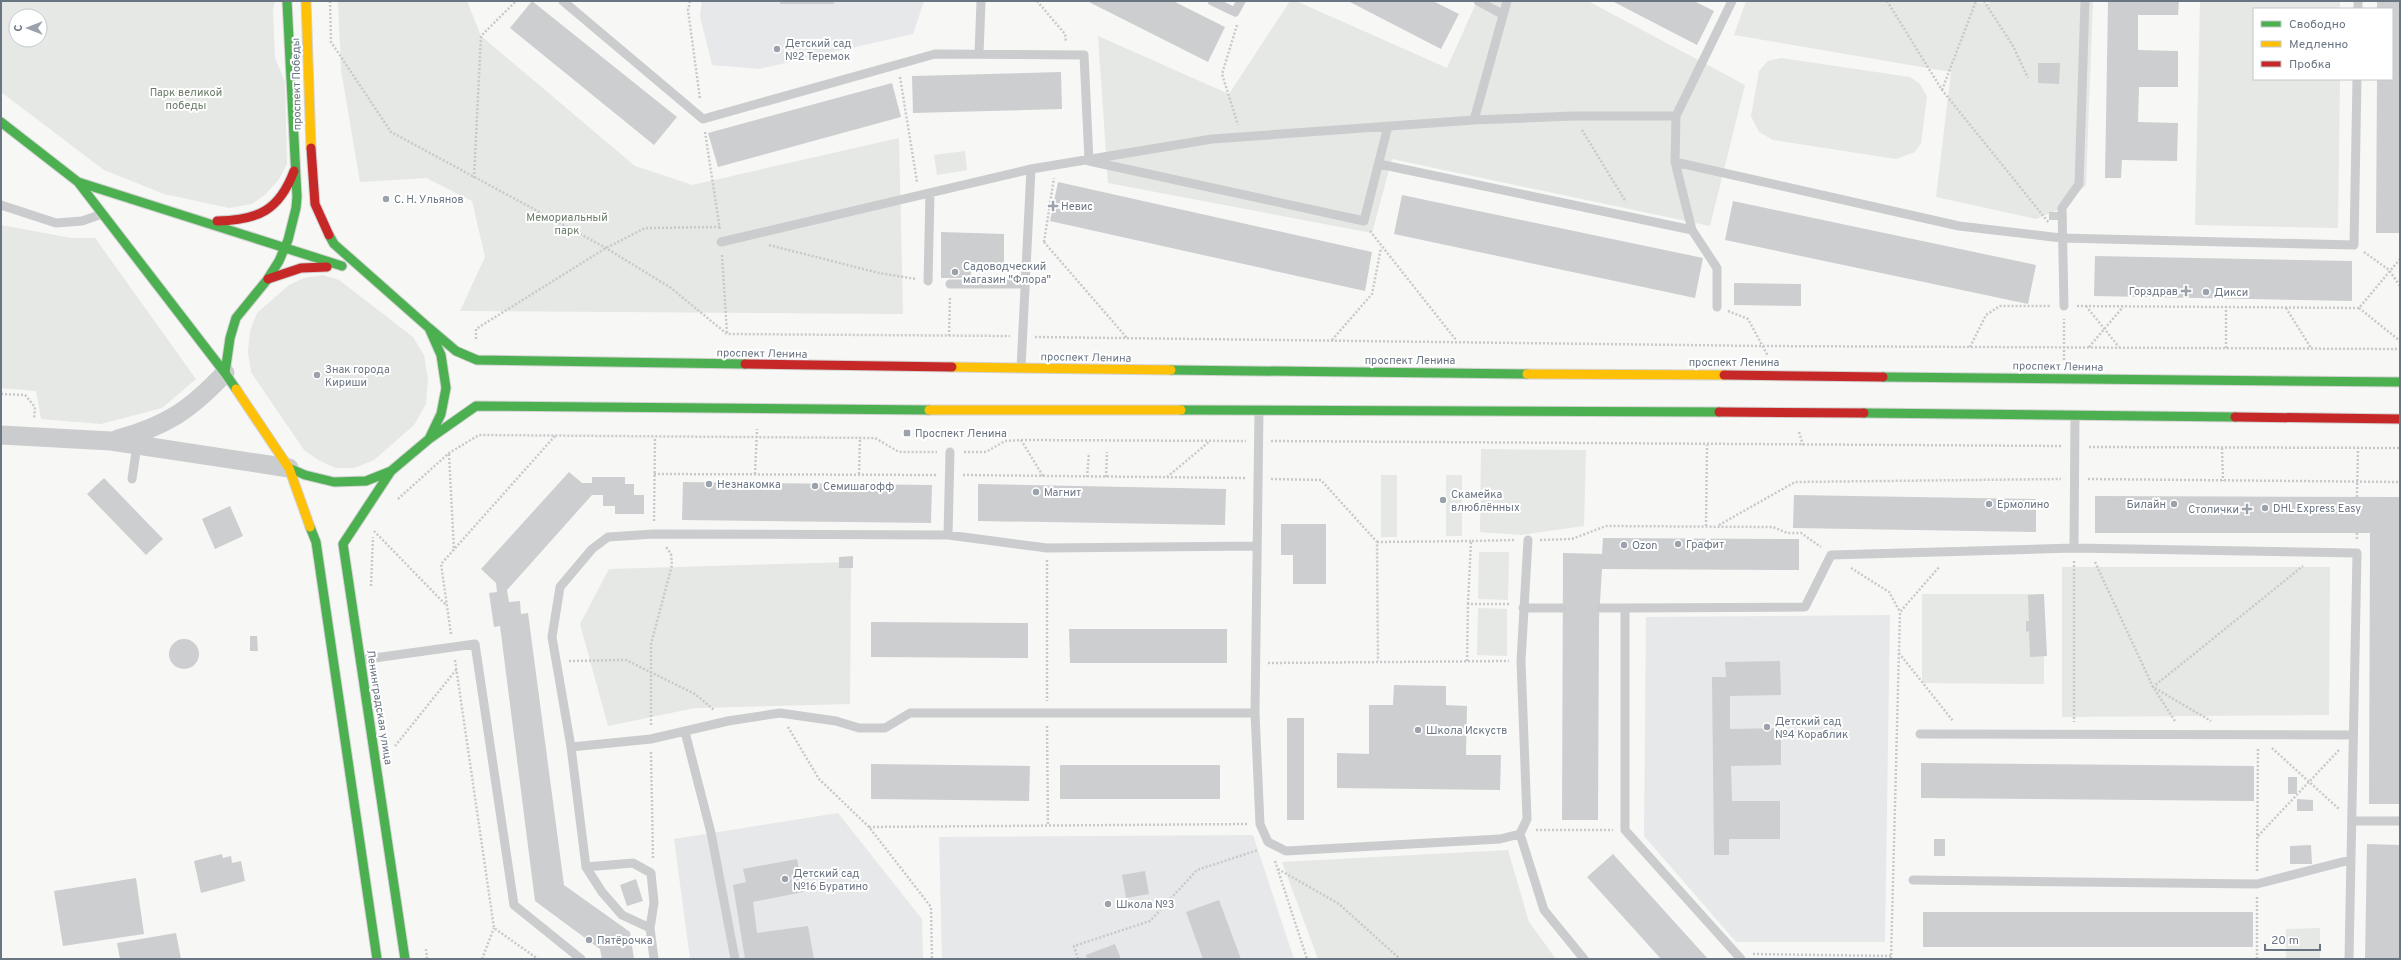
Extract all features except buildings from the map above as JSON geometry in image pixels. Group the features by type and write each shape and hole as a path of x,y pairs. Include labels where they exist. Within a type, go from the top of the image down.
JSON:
{"main road":[{"name":"проспект Победы","path":"268,279 294,225 297,197 287,1"},
{"name":"проспект Победы","path":"306,1 310,167 315,204 334,244 381,284"},
{"path":"1,122 78,182 225,372 289,468 316,542 377,959"},
{"path":"202,221 242,221 262,215 279,201 291,184 296,166"},
{"path":"78,182 342,266 381,284"},
{"path":"225,372 229,341 236,318 250,298 268,279 301,268 342,266"},
{"name":"проспект Ленина","path":"381,284 456,351 477,360 1021,368 2400,382"},
{"path":"430,328 441,354 446,388 441,414 430,439"},
{"path":"289,468 305,475 334,482 366,481 391,471 430,439 476,406 1032,411 1259,410 2400,418"},
{"name":"Ленинградская улица","path":"391,471 343,544 405,959"}],"street":[{"path":"111,441 148,431 177,416 202,397 225,372"},
{"path":"1,435 111,441 289,468"}],"lane":[{"path":"563,1 703,119 935,54 1084,55 1089,161"},
{"path":"979,54 981,1"},
{"path":"1212,1 1235,12 1241,1"},
{"path":"1478,1 1502,14"},
{"path":"1474,120 1502,14 1507,1"},
{"path":"1716,307 1717,268 1692,230 1675,162 1676,116 1732,1"},
{"path":"2064,306 2061,238 2062,208 2079,184 2085,1"},
{"path":"1675,162 1959,226 2061,238 2354,245 2357,80"},
{"path":"721,242 1030,169 1089,161 1212,139 1474,120 1573,116 1676,116"},
{"path":"1089,161 1364,221 1388,126"},
{"path":"1378,164 1692,230"},
{"path":"1021,368 1030,169"},
{"path":"928,281 930,193"},
{"path":"1,205 56,223 82,221 103,214"},
{"path":"950,284 1025,284"},
{"path":"1259,410 1255,713 1260,824 1268,842 1286,851 1500,839 1520,834"},
{"path":"2074,548 2074,447 2076,416"},
{"path":"132,479 137,445"},
{"path":"948,534 950,452"},
{"path":"650,928 622,915 602,892 586,867 571,747 552,637 560,587 592,549 608,537 654,534 948,534 1047,548 1257,546"},
{"path":"1528,540 1523,606 1521,662 1527,819 1520,834 1544,910 1584,959"},
{"path":"1601,608 1804,607 1831,555 1951,553 2074,548 2356,553 2349,959"},
{"path":"1523,606 1562,608"},
{"path":"1625,608 1625,830 1738,957"},
{"path":"360,660 475,644 514,905 581,959"},
{"path":"571,747 651,739 728,722 780,713 836,720 859,728 885,728 910,713 1255,713"},
{"path":"685,732 711,833 735,959"},
{"path":"1920,734 2237,736 2353,735"},
{"path":"2352,821 2400,821"},
{"path":"1913,880 2257,884 2350,860"},
{"path":"586,867 633,863 651,873 654,903 650,928 654,959"}],"path":[{"path":"330,1 331,42 391,132 606,248 671,288 727,334 1456,341 1763,346 2400,349"},
{"path":"474,178 481,36 516,1"},
{"path":"690,1 688,10 720,226 727,334"},
{"path":"1037,1 1065,34 1068,55"},
{"path":"1887,1 1942,90 2061,238"},
{"path":"1942,90 1976,1"},
{"path":"1984,1 2013,46 2028,78"},
{"path":"1235,12 1237,26 1222,74 1242,137"},
{"path":"898,64 919,195"},
{"path":"1573,116 1636,218"},
{"path":"1058,166 1053,184 1044,242 1128,338"},
{"path":"1364,221 1381,248 1456,341"},
{"path":"476,344 476,329 606,248 645,228 720,226"},
{"path":"740,237 879,274 928,281"},
{"path":"2354,245 2389,270 2400,286"},
{"path":"1332,340 1372,294 1381,248"},
{"path":"2359,308 2389,270 2400,260"},
{"path":"949,336 950,284"},
{"path":"1970,347 1986,316 2000,306 2226,306 2359,308 2400,341"},
{"path":"2086,306 2119,347"},
{"path":"2088,347 2124,306"},
{"path":"2226,306 2226,348"},
{"path":"1716,307 1748,319 1763,346"},
{"path":"2286,307 2311,348"},
{"path":"1,394 25,396 35,407 33,437"},
{"path":"755,474 757,422"},
{"path":"397,500 449,453 479,435 875,438 899,452 986,452 1005,441 1021,440 2400,448"},
{"path":"651,873 654,853 650,670 651,644 672,565 671,554 654,534 655,437"},
{"path":"859,474 860,438"},
{"path":"1021,440 1043,476"},
{"path":"1166,477 1210,441"},
{"path":"1706,526 1707,445"},
{"path":"2222,448 2223,481"},
{"path":"2357,497 2356,482 2358,448"},
{"path":"1106,477 1107,452"},
{"path":"449,453 454,550"},
{"path":"1088,476 1089,453"},
{"path":"654,474 1088,476 1321,480 1377,542 1378,661"},
{"path":"1719,525 1795,482 2074,479 2400,482"},
{"path":"1377,542 1572,539 1606,526 1719,525 1772,527 1788,533 1801,533 1831,555 1888,592 1900,612 1891,958 1828,956 1738,957"},
{"path":"371,588 374,531 376,526"},
{"path":"374,531 447,606"},
{"path":"1467,661 1471,541"},
{"path":"1047,548 1048,826"},
{"path":"2074,548 2074,734"},
{"path":"2089,549 2153,687 2184,735"},
{"path":"2153,687 2320,552"},
{"path":"1900,612 1951,553"},
{"path":"1468,604 1523,606"},
{"path":"1899,653 1963,734"},
{"path":"556,661 626,660 650,670 695,694 728,722"},
{"path":"1256,663 1378,661 1521,662"},
{"path":"395,746 457,670"},
{"path":"2153,687 2237,736"},
{"path":"780,713 819,778 869,827 931,907 932,959"},
{"path":"2258,836 2353,735"},
{"path":"2258,736 2352,821"},
{"path":"2257,959 2258,736"},
{"path":"394,739 396,754"},
{"path":"869,827 1260,824"},
{"path":"1520,834 1534,830 1625,830"},
{"path":"1078,959 1074,946 1150,921 1197,870 1259,849 1268,842 1278,868 1307,959"},
{"path":"1278,868 1339,904 1400,959"},
{"path":"482,959 494,928"},
{"path":"425,943 427,959"},
{"path":"1823,959 1828,956"}],"shaded area":[{"name":"Детский сад №2 Теремок","path":"702,1 924,1 913,34 759,69 712,65 700,16"},
{"name":"Детский сад №4 Кораблик","path":"1890,615 1885,942 1736,942 1644,836 1646,617"},
{"name":"Детский сад №16 Буратино","path":"838,813 922,919 923,959 690,959 674,839"},
{"name":"Школа №3","path":"1253,835 1294,959 942,959 939,837"}],"green space":[{"name":"Парк великой победы","path":"1,1 275,1 273,10 275,58 285,82 287,164 279,179 266,194 252,204 229,208 164,194 104,170 1,92"},
{"name":"Мемориальный парк","path":"338,1 467,1 481,36 635,166 692,185 899,138 903,314 460,311 485,257 472,201 426,178 360,182 341,70"},
{"path":"1290,1 1296,1 1447,68 1477,1 1588,1 1745,85 1710,226 1392,159 1372,233 1108,183 1098,36 1229,94"},
{"path":"1746,1 1960,1 1989,4 1990,1 2093,1 2086,185 2062,208 2036,219 1936,197 1951,72 1734,35"},
{"path":"2200,1 2340,1 2340,8 2253,8 2253,80 2340,80 2338,228 2195,225"},
{"path":"1781,58 1910,77 1920,84 1927,97 1921,143 1915,152 1896,159 1773,140 1759,132 1751,116 1759,71 1768,61"},
{"path":"965,151 967,170 937,175 934,155"},
{"path":"1,225 71,238 95,238 196,379 162,408 101,424 41,419 36,391 1,388"},
{"path":"323,275 339,280 413,337 424,355 428,379 426,404 414,425 374,460 354,468 336,468 320,461 304,450 251,372 248,352 250,331 257,313 289,285 304,278"},
{"path":"1481,449 1586,450 1584,526 1521,535 1480,532"},
{"path":"1381,475 1397,475 1397,537 1381,537"},
{"path":"1446,475 1462,475 1462,536 1446,536"},
{"path":"1479,552 1509,552 1508,600 1478,599"},
{"path":"851,562 850,704 695,708 608,726 580,624 609,569"},
{"path":"2062,567 2330,567 2329,715 2062,717"},
{"path":"1922,594 2044,594 2044,684 1922,683"},
{"path":"1478,608 1507,609 1507,656 1477,655"},
{"path":"1508,850 1529,922 1556,959 1318,959 1282,862"},
{"path":"2320,928 2320,959 2286,959 2286,929"}],"traffic: fast":[{"path":"236,389 225,373 230,338 236,318 267,280 279,261 288,240 296,208 297,197 287,1"},
{"path":"1,122 78,182 225,373"},
{"path":"78,182 342,266"},
{"path":"289,468 305,475 334,482 366,481 391,471 429,439 441,414 446,388 441,355 429,328 334,244 329,235"},
{"path":"429,328 456,351 477,360 745,364"},
{"path":"1171,370 1527,374"},
{"path":"1883,377 2400,382"},
{"path":"429,439 476,406 929,410"},
{"path":"1181,410 1719,412"},
{"path":"1864,413 2235,417"},
{"path":"391,471 343,544 405,959"},
{"path":"310,527 316,542 377,959"}],"traffic: slow":[{"path":"306,1 311,148"},
{"path":"952,367 1171,370"},
{"path":"1527,374 1724,375"},
{"path":"236,389 289,468 310,527"},
{"path":"929,410 1181,410"}],"traffic: jam":[{"path":"311,148 315,204 329,235"},
{"path":"217,221 244,218 265,211 281,196 294,171"},
{"path":"268,279 301,268 327,267"},
{"path":"745,364 952,367"},
{"path":"1724,375 1883,377"},
{"path":"1719,412 1864,413"},
{"path":"2235,417 2400,419"}],"place":[{"name":"Детский сад №2 Теремок","path":"777,49"},
{"name":"С. Н. Ульянов","path":"386,199"},
{"name":"Невис","path":"1053,206"},
{"name":"Садоводческий магазин \"Флора\"","path":"955,272"},
{"name":"Горздрав","path":"2186,291"},
{"name":"Дикси","path":"2206,292"},
{"name":"Знак города Кириши","path":"317,375"},
{"name":"Проспект Ленина","path":"907,433"},
{"name":"Незнакомка","path":"709,484"},
{"name":"Семишагофф","path":"815,486"},
{"name":"Магнит","path":"1036,492"},
{"name":"Скамейка влюблённых","path":"1443,500"},
{"name":"Ермолино","path":"1989,504"},
{"name":"Билайн","path":"2174,504"},
{"name":"DHL Express Easy","path":"2265,508"},
{"name":"Столички","path":"2247,509"},
{"name":"Графит","path":"1678,544"},
{"name":"Ozon","path":"1624,545"},
{"name":"Детский сад №4 Кораблик","path":"1767,727"},
{"name":"Школа Искуств","path":"1418,730"},
{"name":"Детский сад №16 Буратино","path":"785,879"},
{"name":"Школа №3","path":"1108,904"},
{"name":"Пятёрочка","path":"589,940"}]}
